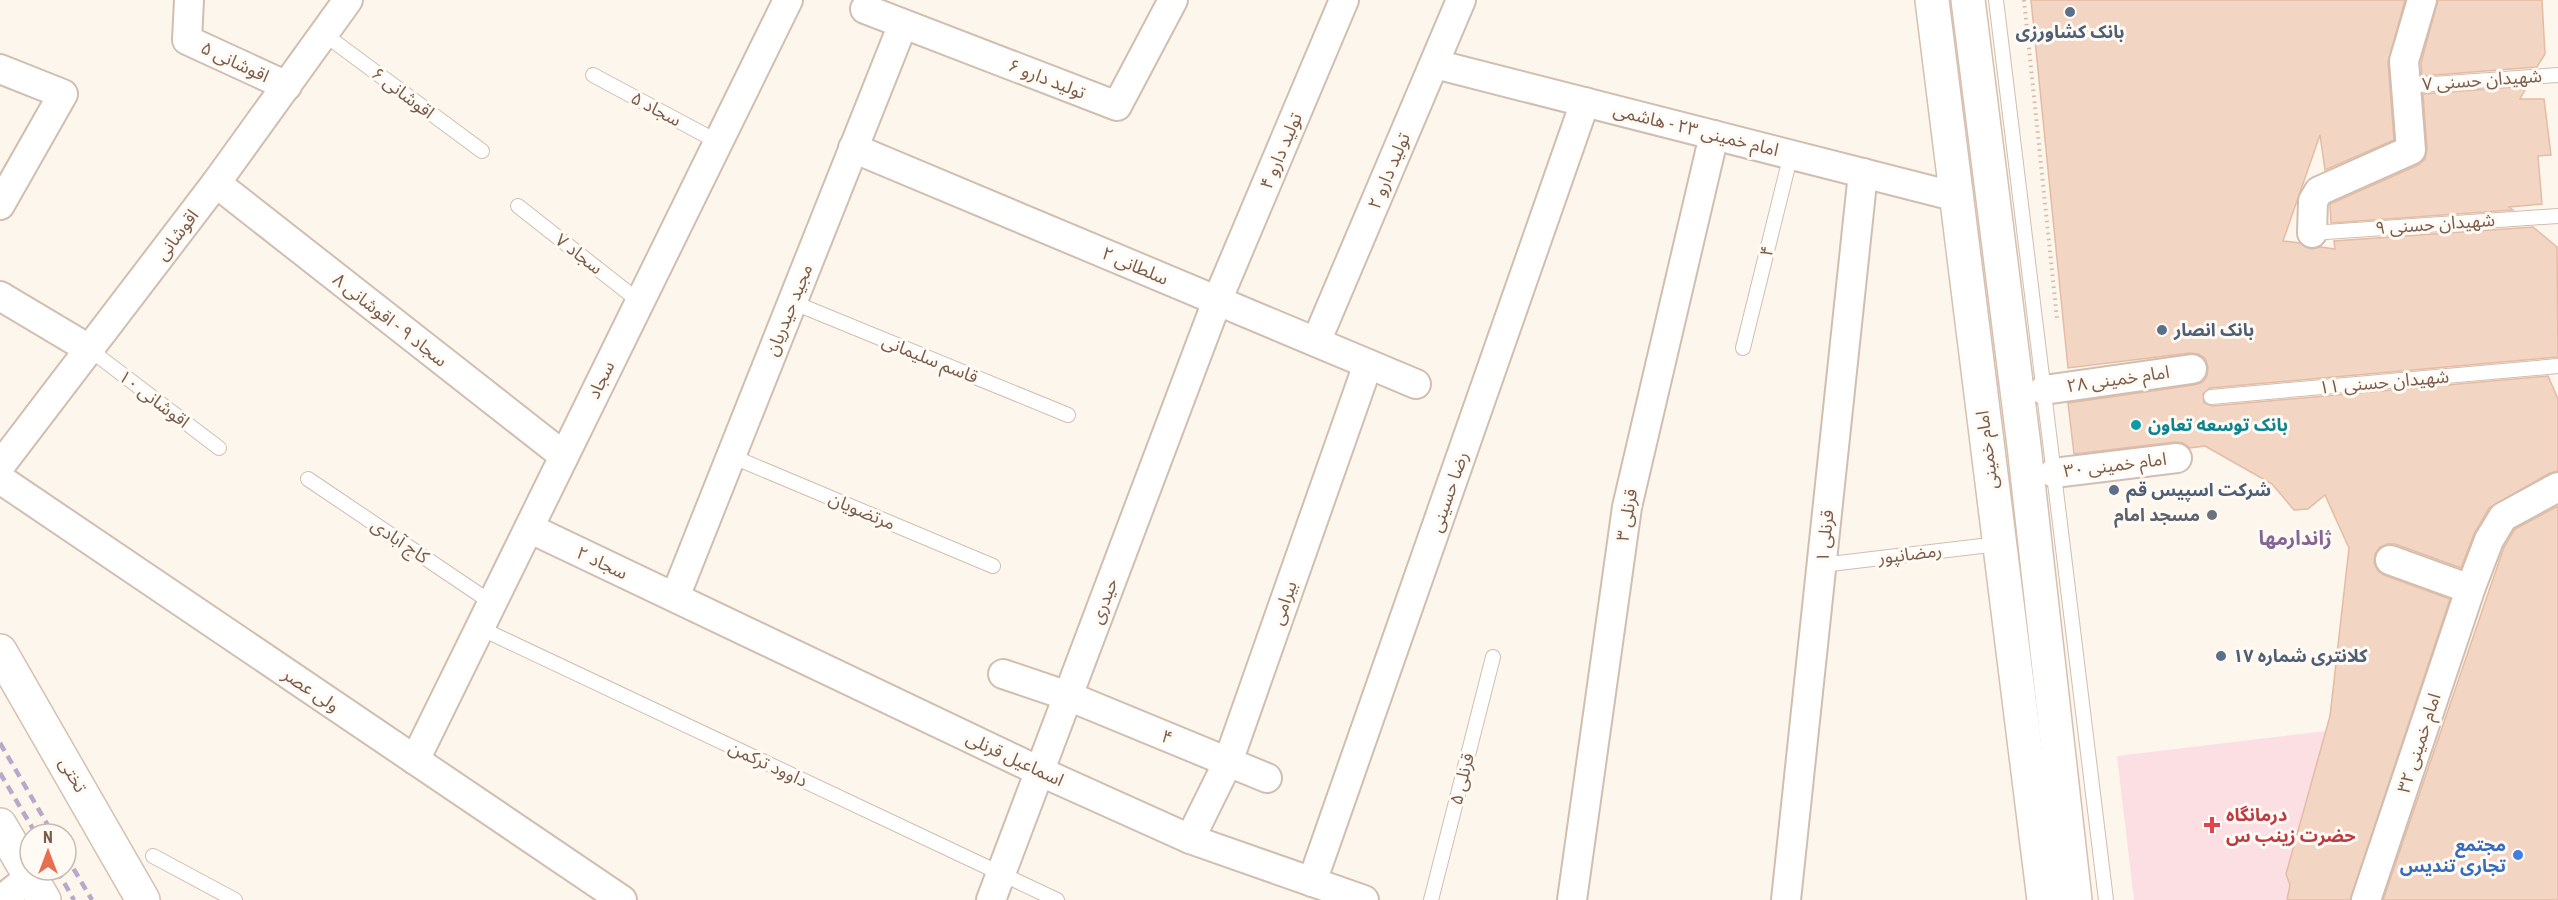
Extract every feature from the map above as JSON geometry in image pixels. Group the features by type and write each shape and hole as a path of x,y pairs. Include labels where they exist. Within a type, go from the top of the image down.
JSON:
{"main road":[{"name":"امام خمینی","path":"1932,0 2043,900"},
{"name":"امام خمینی","path":"1968,0 2023,434 2075,900"},
{"name":"تختی","path":"0,651 143,900"},
{"path":"0,825 37,888"}],"street":[{"name":"اقوشانی ۵","path":"189,0 188,40 287,86"},
{"name":"سجاد","path":"415,760 788,0"},
{"name":"تولید دارو ۶","path":"865,9 1117,106 1173,0"},
{"name":"تولید دارو ۴","path":"1217,301 1344,0"},
{"name":"تولید دارو ۲","path":"1316,342 1461,0"},
{"path":"2312,232 2313,201 2319,191 2411,150 2404,61 2422,0"},
{"name":"اقوشانی","path":"0,466 216,183 324,34 344,2"},
{"name":"مجید حیدریان","path":"675,597 903,24"},
{"name":"امام خمینی ۲۳ - هاشمی","path":"1435,64 1957,197"},
{"path":"0,69 63,94 0,205"},
{"name":"رضا حسینی","path":"1311,887 1586,102"},
{"name":"قرنلی ۳","path":"1572,900 1627,507 1714,135"},
{"name":"۲ سلطانی","path":"853,148 1416,384"},
{"name":"قرنلی ۱","path":"1786,900 1863,172"},
{"name":"سجاد ۹ - اقوشانی ۸","path":"216,183 564,456"},
{"path":"0,297 89,349"},
{"name":"حیدری","path":"991,900 1217,301"},
{"name":"بیرامی","path":"1190,839 1228,762 1368,364"},
{"name":"امام خمینی ۲۸","path":"2044,390 2192,369"},
{"name":"امام خمینی ۳۰","path":"2054,473 2177,458"},
{"name":"ولی عصر","path":"0,479 622,900"},
{"name":"امام خمینی ۳۲","path":"2366,900 2488,540 2503,517 2558,487"},
{"name":"سجاد ۲","path":"529,528 675,597"},
{"path":"2390,560 2470,588"},
{"name":"اسماعیل قرنلی","path":"675,597 1039,771 1190,839 1311,887 1364,900"},
{"name":"۴","path":"1002,674 1068,696 1267,778"},
{"path":"0,900 37,888"}],"lane":[{"path":"1996,0 2106,900"},
{"name":"اقوشانی ۶","path":"324,34 482,151"},
{"name":"سجاد ۵","path":"593,75 718,142"},
{"name":"شهیدان حسنی ۷","path":"2405,86 2558,75"},
{"name":"۴","path":"1743,348 1791,154"},
{"name":"سجاد ۷","path":"518,206 640,302"},
{"name":"شهیدان حسنی ۹","path":"2312,232 2558,216"},
{"name":"قاسم سلیمانی","path":"792,302 1068,416"},
{"name":"اقوشانی ۱۰","path":"89,349 219,448"},
{"name":"شهیدان حسنی ۱۱","path":"2211,397 2558,366"},
{"name":"مرتضویان","path":"731,456 993,566"},
{"name":"کاج آبادی","path":"308,479 486,616"},
{"name":"رمضانپور","path":"1822,565 1998,544"},
{"name":"داوود ترکمن","path":"486,616 1057,900"},
{"name":"قرنلی ۵","path":"1431,900 1493,657"},
{"path":"153,856 235,900"}],"path":[{"path":"2024,0 2057,327"}],"shaded area":[{"name":"درمانگاه حضرت زینب س","path":"2326,731 2286,874 2290,885 2287,900 2134,900 2117,756"}],"building":[{"path":"2031,0 2405,0 2388,62 2394,140 2325,170 2320,135 2283,241 2300,243 2311,249 2321,247 2335,249 2334,241 2533,227 2557,247 2558,357 2210,388 2203,394 2204,403 2212,406 2548,376 2558,399 2558,471 2550,473 2489,508 2474,534 2461,568 2395,544 2380,547 2375,554 2374,563 2378,571 2384,575 2450,599 2350,900 2287,900 2290,885 2286,874 2330,716 2349,548 2325,495 2308,509 2294,510 2272,484 2205,446 2190,448 2183,443 2175,442 2074,454 2068,403 2194,385 2203,382 2207,376 2208,367 2205,358 2190,353 2068,368"},
{"path":"2438,0 2542,0 2545,54 2537,67 2422,76 2421,63"},
{"path":"2527,86 2520,99 2544,99 2551,155 2538,156 2542,204 2509,207 2513,210 2331,223 2330,204 2418,165 2425,159 2427,149 2423,94"},
{"path":"2558,506 2558,900 2383,900 2504,547 2515,529"}],"railway":[{"path":"0,743 46,822"},
{"path":"0,773 29,822"},
{"path":"78,876 92,900"},
{"path":"64,882 74,900"}],"place":[{"name":"بانک کشاورزی","path":"2070,12"},
{"name":"بانک انصار","path":"2162,330"},
{"name":"بانک توسعه تعاون","path":"2136,425"},
{"name":"شرکت اسپیس قم","path":"2114,490"},
{"name":"مسجد امام","path":"2212,515"},
{"name":"کلانتری شماره ۱۷","path":"2221,656"},
{"name":"درمانگاه حضرت زینب س","path":"2212,825"},
{"name":"مجتمع تجاری تندیس","path":"2518,855"}],"district":[{"name":"ژاندارمها","path":"2295,538"}]}
